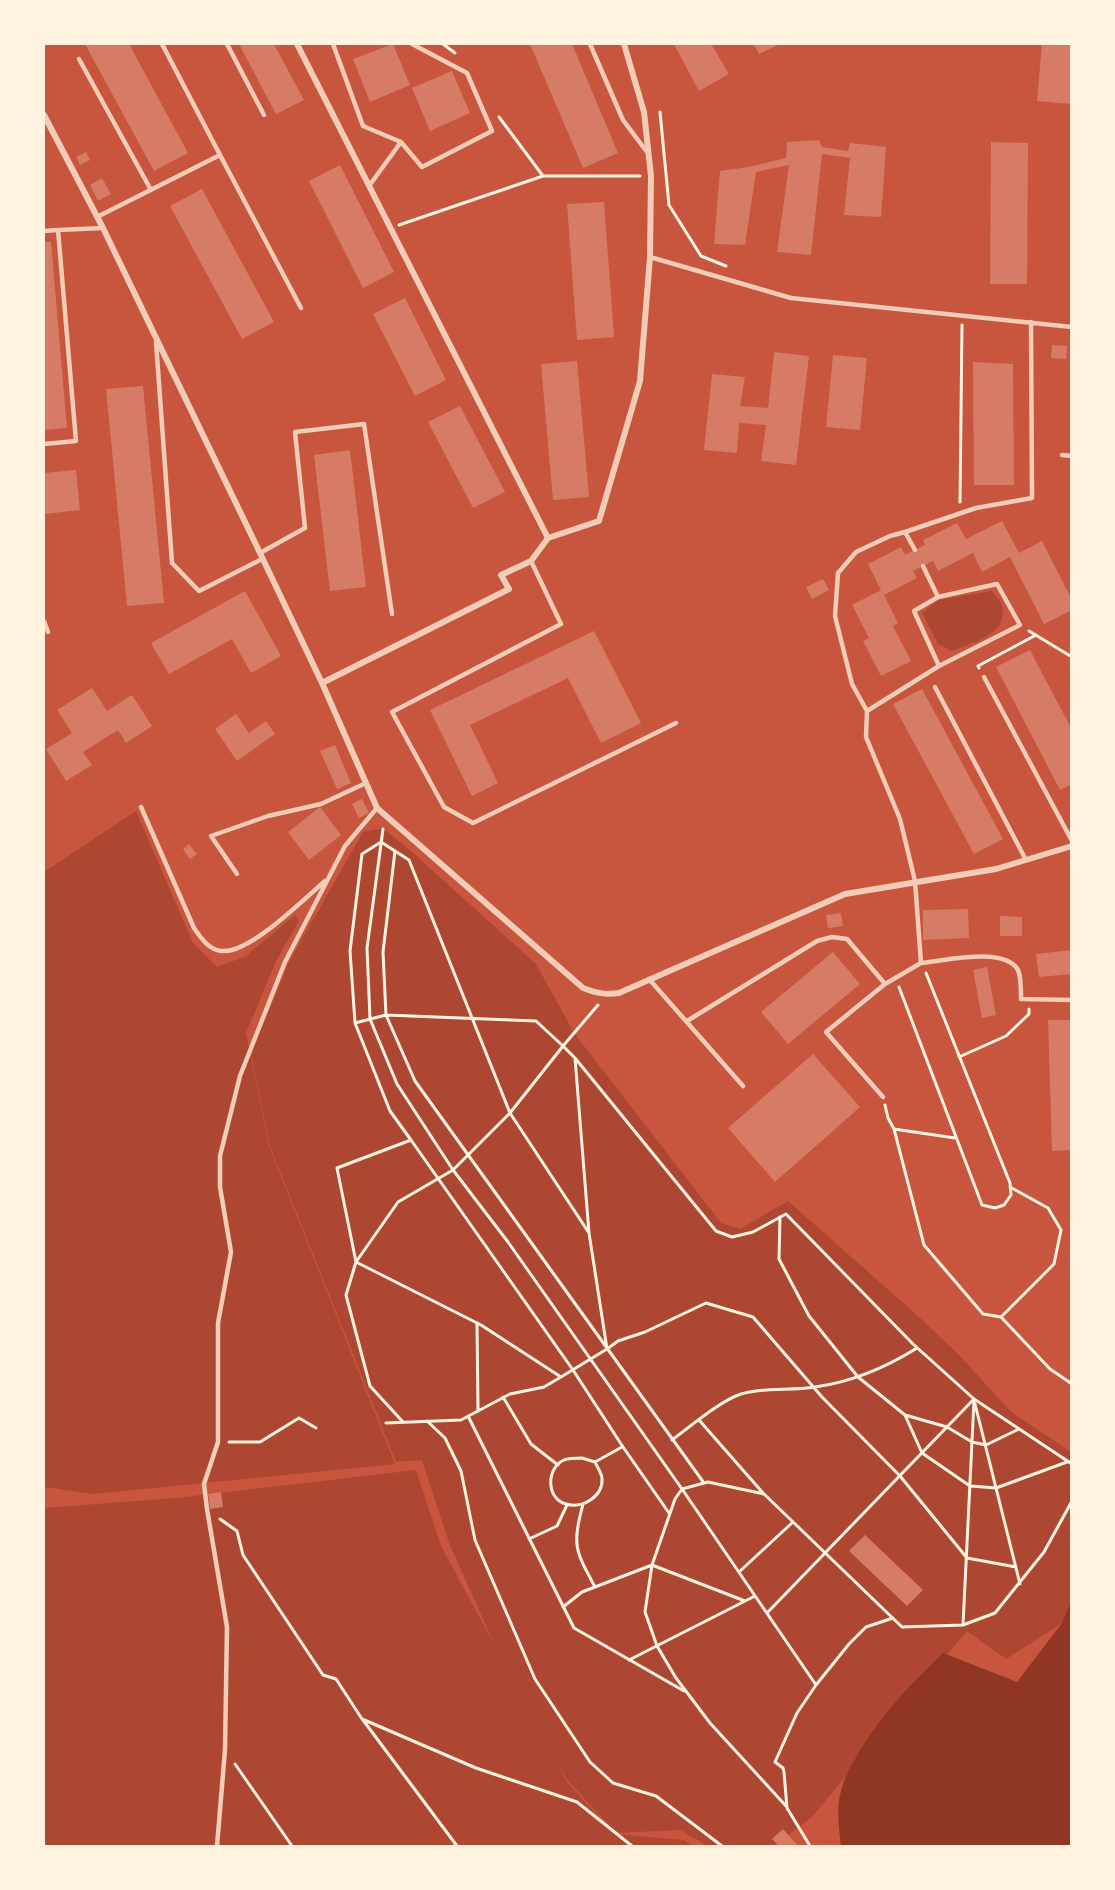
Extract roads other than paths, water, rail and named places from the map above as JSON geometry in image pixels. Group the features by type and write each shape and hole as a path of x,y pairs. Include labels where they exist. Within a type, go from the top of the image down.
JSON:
{"street":[{"path":"297,44 548,538"},
{"path":"322,683 509,589 501,575 531,561 548,538 599,521 640,381 650,257 651,176 644,112 624,44"},
{"path":"44,115 103,228 261,556 322,683 377,808 583,988 607,995 619,993 845,894 996,869 1071,846"}],"lane":[{"path":"162,44 301,308"},
{"path":"227,44 264,116"},
{"path":"333,44 363,126 401,142 422,167 492,131 467,73 412,44"},
{"path":"590,44 623,120 648,153"},
{"path":"80,59 151,190"},
{"path":"369,186 401,142"},
{"path":"97,217 220,155"},
{"path":"44,231 103,228"},
{"path":"44,444 76,441 58,230"},
{"path":"650,257 791,298 1071,327"},
{"path":"921,963 915,881 900,819 866,737 867,711 852,684 835,616 838,573 856,552 890,536 960,512 1032,498 1031,322"},
{"path":"156,339 172,563 199,591 305,528 295,432 364,424 392,614"},
{"path":"1062,455 1071,456"},
{"path":"905,531 915,550"},
{"path":"531,561 561,624 392,712 444,807 473,823 675,723"},
{"path":"923,566 938,597"},
{"path":"867,711 939,666 1020,625 997,584 938,597 914,611 939,666"},
{"path":"44,621 48,632"},
{"path":"984,677 1071,841"},
{"path":"934,687 1026,860"},
{"path":"237,874 211,836 268,816 321,804 366,783"},
{"path":"141,807 194,928 204,943 220,952 240,949 328,879"},
{"path":"217,1846 225,1750 227,1627 204,1484 218,1442 218,1323 231,1252 220,1187 220,1156 240,1076 285,962 345,846 377,808"},
{"path":"687,1021 818,942 832,937 847,939 885,984"},
{"path":"883,1097 826,1032 885,984 921,963 992,956 1007,960 1018,971 1022,999 1071,1000"},
{"path":"650,979 743,1086"}]}
